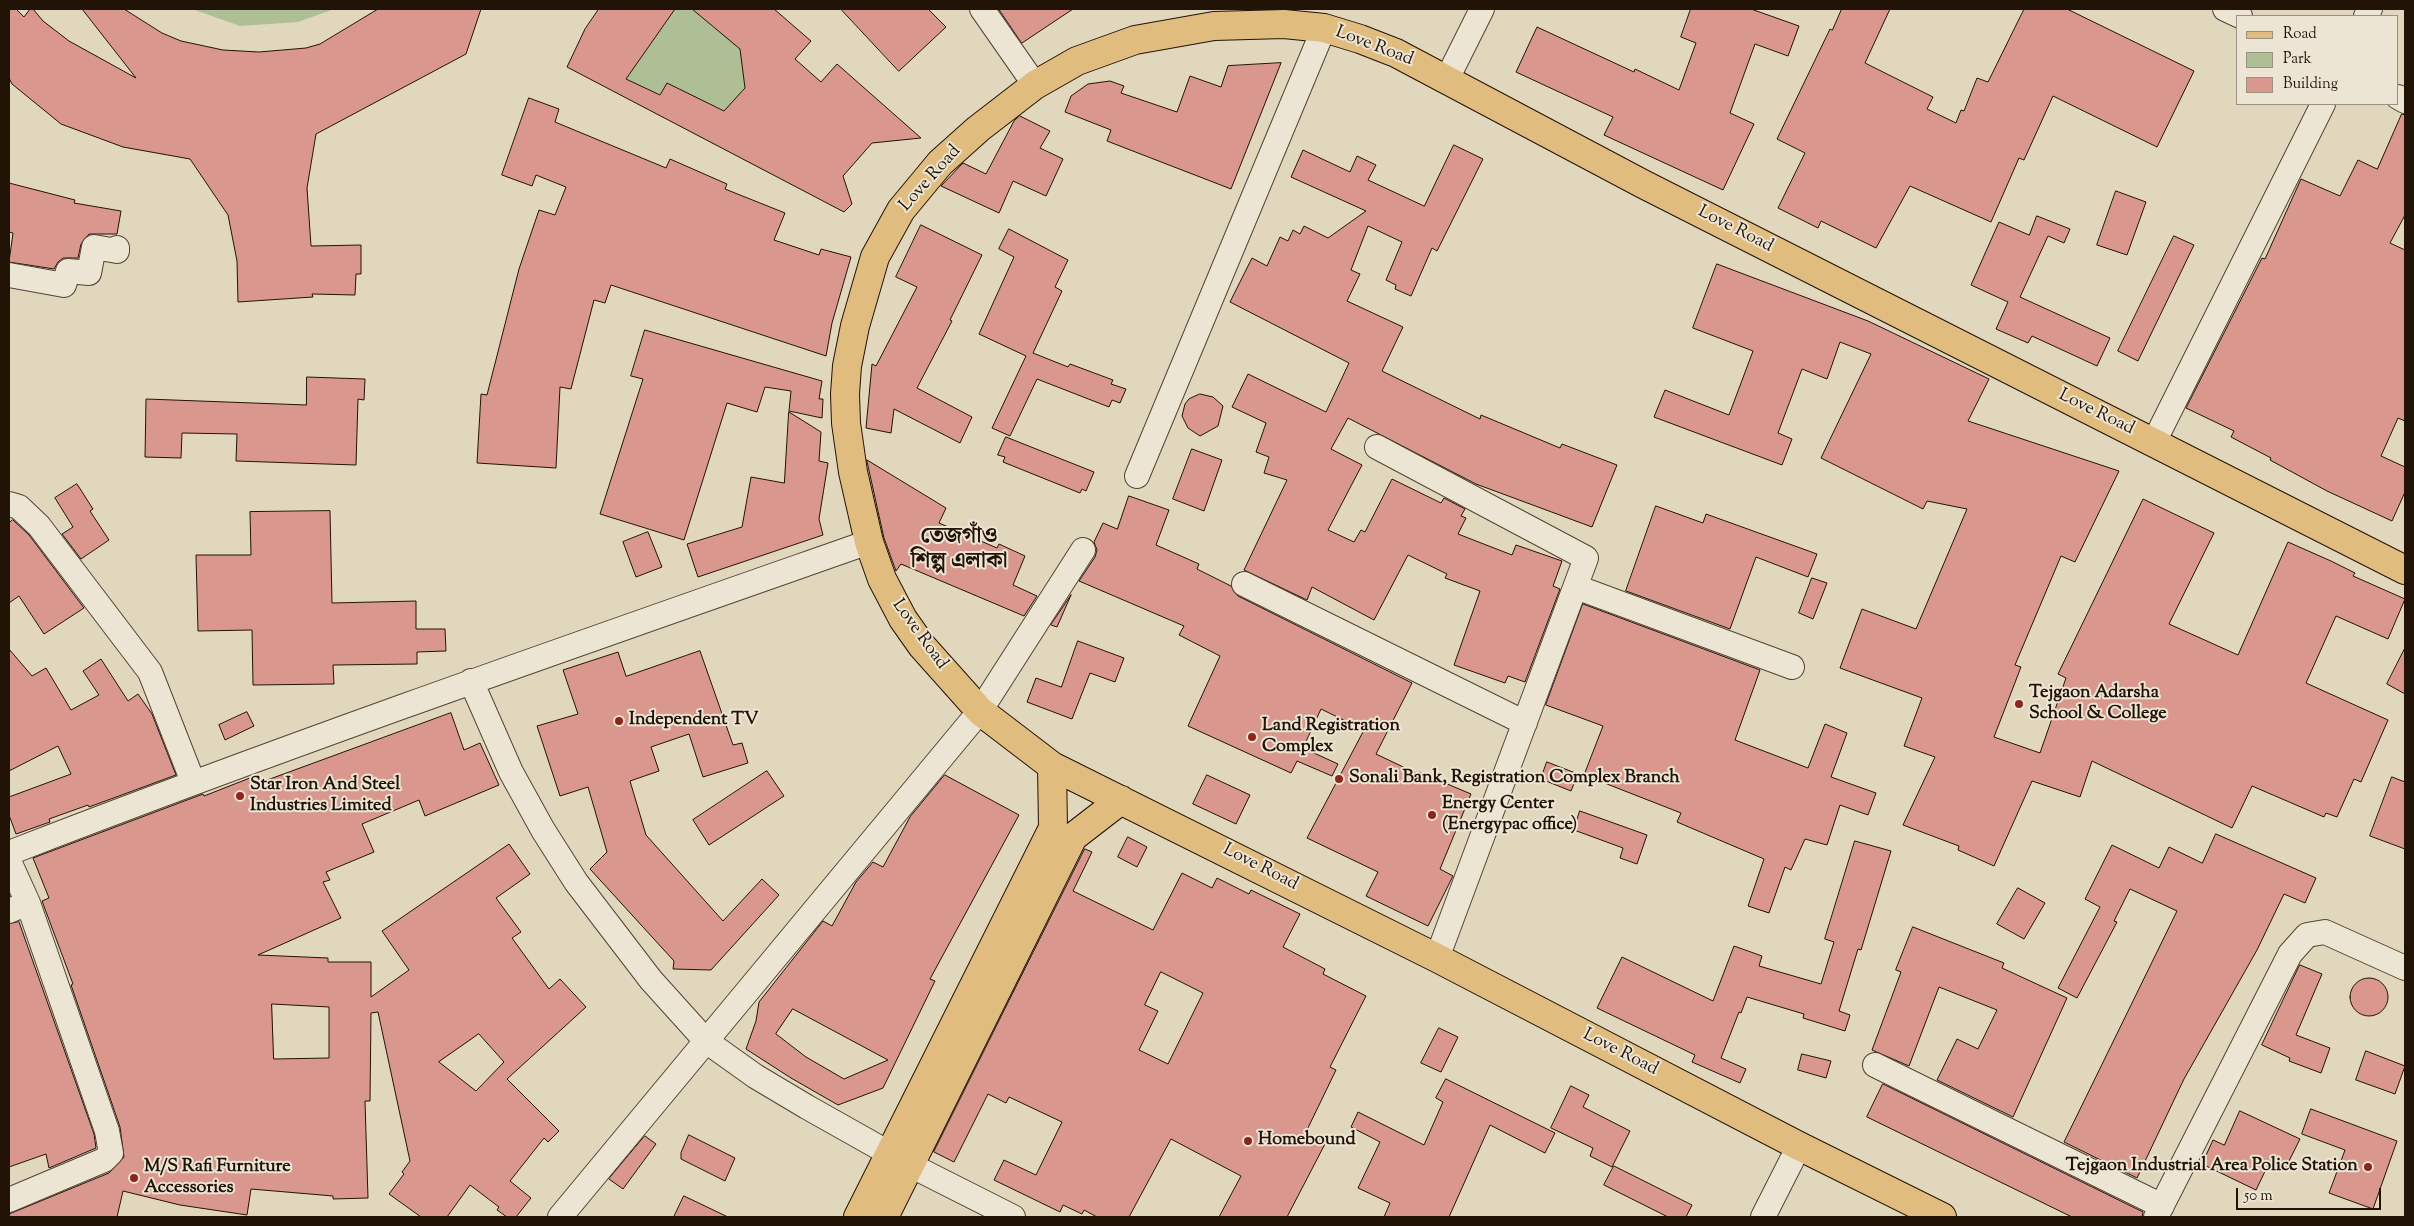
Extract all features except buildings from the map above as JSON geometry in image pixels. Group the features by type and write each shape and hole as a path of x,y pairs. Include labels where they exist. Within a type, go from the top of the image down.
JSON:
{"main road":[{"name":"Love Road","path":"1942,1217 1799,1146 1437,958 1052,766 980,711 922,646 902,619 882,579 869,542 853,472 845,394 854,326 875,257 901,210 940,163 978,129 1035,85 1077,61 1135,40 1214,26 1284,24 1324,28 1396,53 1661,193 2405,570"},
{"path":"1052,766 1063,833"},
{"path":"858,1217 899,1159 1063,833 1121,800"},
{"path":"884,1217 899,1159"}],"street":[{"path":"982,9 1035,85"},
{"path":"1447,79 1482,9"},
{"path":"2226,9 2238,15"},
{"path":"1137,476 1324,28"},
{"path":"2154,442 2322,105"},
{"path":"9,275 64,285 68,271 89,273 94,247 117,251 117,248"},
{"path":"1378,447 1586,558 1437,958"},
{"path":"9,504 19,508 39,526 150,672 193,782"},
{"path":"9,853 193,782 471,681 869,542"},
{"path":"560,1217 980,711 1083,550"},
{"path":"1244,584 1525,723"},
{"path":"1576,587 1792,667"},
{"path":"471,681 511,772 543,830 576,882 651,980 706,1041 755,1076 899,1159 1013,1217"},
{"path":"9,860 18,907 107,1131 111,1153 104,1160 9,1200"},
{"path":"1874,1065 2159,1212 2290,954 2307,935 2325,932 2405,968"},
{"path":"1763,1217 1799,1146"}],"green space":[{"path":"192,9 334,9 298,22 240,26"},
{"path":"675,9 692,9 740,49 745,88 724,111 667,83 660,95 626,79"}],"place":[{"name":"Tejgaon Adarsha School & College","path":"2019,704"},
{"name":"Independent TV","path":"619,721"},
{"name":"Land Registration Complex","path":"1252,737"},
{"name":"Sonali Bank, Registration Complex Branch","path":"1339,779"},
{"name":"Star Iron And Steel Industries Limited","path":"240,796"},
{"name":"Energy Center (Energypac office)","path":"1432,815"},
{"name":"Homebound","path":"1248,1141"},
{"name":"Tejgaon Industrial Area Police Station","path":"2368,1167"},
{"name":"M/S Rafi Furniture Accessories","path":"134,1178"}],"district":[{"name":"তেজগাঁও শিল্প এলাকা","path":"959,550"}]}
